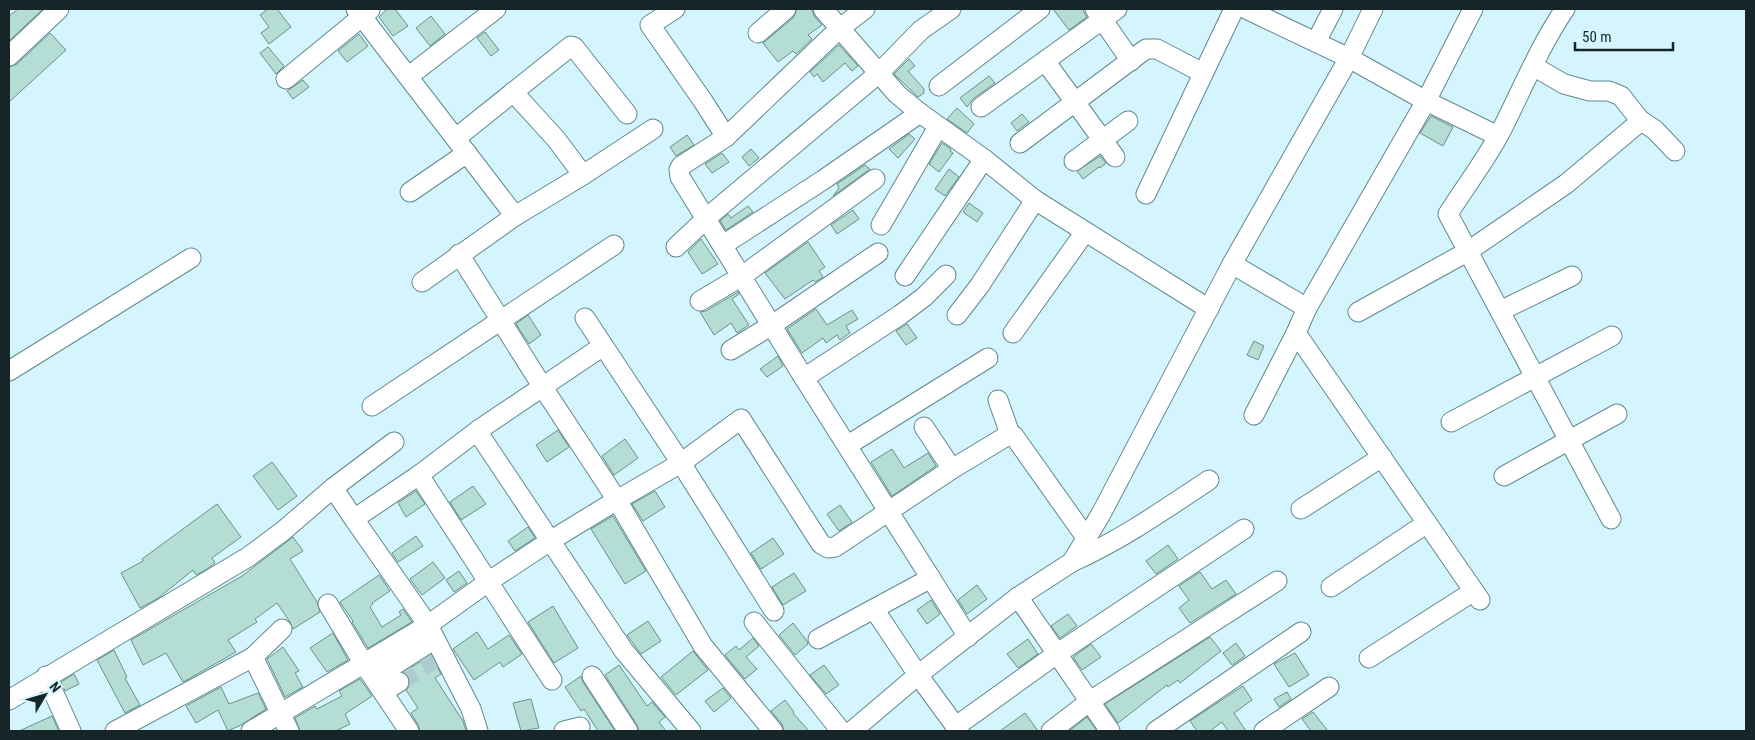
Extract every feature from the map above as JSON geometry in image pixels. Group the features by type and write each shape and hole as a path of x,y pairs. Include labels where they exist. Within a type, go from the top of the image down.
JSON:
{"street":[{"path":"9,56 59,9"},
{"path":"409,76 496,9"},
{"path":"675,9 650,25 703,100 726,137"},
{"path":"758,33 786,9"},
{"path":"823,9 897,94 938,127 984,158 1035,200 1209,308"},
{"path":"865,9 840,28 726,137 681,166 679,170 680,177 804,378 968,637"},
{"path":"676,247 706,218 879,73 921,30 951,9"},
{"path":"939,86 1040,9"},
{"path":"1146,194 1234,9"},
{"path":"1246,9 1349,58 1426,101 1498,136"},
{"path":"1316,42 1333,9"},
{"path":"1072,562 1087,539 1159,405 1232,264 1349,58 1374,9"},
{"path":"1254,415 1296,333 1306,308 1426,101 1473,9"},
{"path":"1565,9 1556,22 1498,136 1448,214 1610,519"},
{"path":"286,80 363,11 409,76 515,216"},
{"path":"981,107 1045,61 1105,12 1131,61"},
{"path":"456,138 571,46 574,47 627,114"},
{"path":"1020,143 1146,49 1157,49 1203,74"},
{"path":"1045,61 1115,157"},
{"path":"1533,66 1564,84 1590,92 1608,91 1620,96 1640,120 1655,130 1675,151"},
{"path":"513,92 556,139 583,175"},
{"path":"723,245 823,180 920,113"},
{"path":"1358,312 1467,252 1566,184 1636,126 1640,120"},
{"path":"1074,161 1128,121"},
{"path":"881,225 938,127"},
{"path":"422,282 515,216 583,175 653,129"},
{"path":"410,192 467,153"},
{"path":"905,276 984,158"},
{"path":"700,301 742,276 874,179"},
{"path":"957,315 980,285 1035,200"},
{"path":"1013,333 1085,232"},
{"path":"372,406 614,245"},
{"path":"459,254 617,500 703,646 773,731"},
{"path":"731,350 878,254"},
{"path":"9,371 191,258"},
{"path":"1232,264 1306,308"},
{"path":"804,378 900,315 924,297 946,275"},
{"path":"1500,311 1572,276"},
{"path":"585,318 681,463 774,611"},
{"path":"1296,333 1477,596 1369,658"},
{"path":"1451,422 1612,336"},
{"path":"354,519 419,475 477,431 603,346"},
{"path":"848,445 988,358"},
{"path":"998,400 1010,434 1014,436 1087,539"},
{"path":"1504,476 1617,414"},
{"path":"251,731 285,723 374,678 435,644 488,582 550,541 681,463 741,419 821,544 828,548 835,547 952,469 1010,434"},
{"path":"924,426 952,469"},
{"path":"477,431 624,651 691,731"},
{"path":"9,700 46,676 248,557 283,531 333,488 394,442"},
{"path":"1301,509 1382,457"},
{"path":"419,475 552,680"},
{"path":"852,731 918,675 1018,597 1072,562 1132,532 1209,480"},
{"path":"333,488 435,644 471,709 478,731"},
{"path":"1332,587 1427,523"},
{"path":"874,609 957,729 1058,654 1244,529"},
{"path":"818,639 931,578"},
{"path":"1051,731 1090,701 1277,581"},
{"path":"1018,597 1110,731"},
{"path":"328,604 409,731"},
{"path":"754,622 841,731"},
{"path":"115,731 253,657 282,629"},
{"path":"1156,731 1301,632"},
{"path":"253,657 285,723"},
{"path":"46,676 71,731"},
{"path":"592,676 628,731"},
{"path":"374,678 399,682"},
{"path":"1264,731 1329,687"}],"building":[{"path":"18,9 43,9 9,41 9,16"},
{"path":"268,9 277,9 291,27 269,44 261,33 269,27 260,15"},
{"path":"387,9 395,9 408,26 393,36 379,17"},
{"path":"797,9 812,9 814,16 822,25 808,35 812,39 796,54 793,51 778,62 763,43 793,18"},
{"path":"1053,9 1082,9 1087,17 1069,30"},
{"path":"431,16 445,34 430,46 416,28"},
{"path":"485,32 499,50 491,56 477,38"},
{"path":"50,33 66,50 9,102 9,67 17,64"},
{"path":"359,34 368,46 347,62 338,51"},
{"path":"839,45 858,66 852,71 845,63 823,82 817,74 814,77 810,72"},
{"path":"268,47 284,66 276,74 260,53"},
{"path":"909,59 915,66 908,71 924,89 924,93 918,97 894,74"},
{"path":"989,76 995,83 974,98 967,107 960,98"},
{"path":"303,80 309,87 293,99 287,91"},
{"path":"957,108 974,124 967,133 947,119"},
{"path":"1022,114 1029,122 1017,131 1011,123"},
{"path":"1431,116 1453,127 1443,146 1420,133"},
{"path":"909,134 915,139 898,158 889,149"},
{"path":"687,135 694,145 676,156 670,147"},
{"path":"942,143 951,149 950,151 953,153 939,172 929,164"},
{"path":"751,149 759,158 749,166 742,157"},
{"path":"722,153 729,162 712,173 705,164"},
{"path":"1100,156 1106,163 1083,179 1077,171"},
{"path":"865,165 870,169 833,196 839,188 837,184"},
{"path":"949,169 959,177 945,196 935,189"},
{"path":"969,203 983,213 977,222 963,212"},
{"path":"748,206 753,212 726,230 720,221 728,214 731,218"},
{"path":"853,210 859,219 837,234 831,225"},
{"path":"701,239 718,264 702,274 688,252"},
{"path":"808,242 825,267 819,271 823,277 815,282 813,280 785,299 765,273"},
{"path":"738,292 739,294 732,299 749,325 737,333 731,323 714,335 700,312 706,311"},
{"path":"816,309 827,325 852,310 858,319 846,326 850,333 840,340 837,335 826,343 823,338 802,353 787,329"},
{"path":"528,315 541,335 529,344 516,324"},
{"path":"907,324 917,338 906,345 896,331"},
{"path":"1254,341 1264,346 1258,360 1247,355"},
{"path":"778,356 783,366 767,377 760,369"},
{"path":"558,430 569,447 547,462 536,445"},
{"path":"625,439 638,458 614,475 602,456"},
{"path":"892,449 904,468 928,453 936,466 892,496 871,462"},
{"path":"272,462 297,496 278,510 253,476"},
{"path":"473,486 486,504 461,520 450,502"},
{"path":"416,491 425,504 406,517 398,503"},
{"path":"655,491 665,507 643,521 632,504"},
{"path":"217,504 241,537 212,558 215,563 207,569 196,575 193,570 157,599 140,608 121,573 143,561 142,559"},
{"path":"840,505 852,522 839,531 827,514"},
{"path":"613,516 646,571 625,584 591,529"},
{"path":"528,527 535,538 515,551 508,541"},
{"path":"416,536 423,546 398,562 392,553"},
{"path":"293,537 303,551 290,559 317,602 320,612 293,629 277,603 255,619 257,622 228,640 236,652 183,682 166,653 143,665 131,640 242,576"},
{"path":"773,538 784,554 761,569 751,553"},
{"path":"1168,545 1178,559 1156,574 1146,561"},
{"path":"433,562 445,578 422,595 410,579"},
{"path":"459,571 467,583 454,592 446,580"},
{"path":"1200,572 1212,589 1226,580 1236,594 1190,623 1179,608 1189,600 1179,586"},
{"path":"794,573 806,591 783,605 772,587"},
{"path":"379,575 390,591 372,603 370,607 382,627 401,615 399,612 403,609 412,622 368,648 340,602"},
{"path":"977,585 987,599 967,614 958,600"},
{"path":"931,600 940,614 927,624 917,610"},
{"path":"553,606 578,648 554,663 528,622"},
{"path":"1068,614 1077,626 1060,638 1051,626"},
{"path":"648,621 661,641 641,654 627,635"},
{"path":"793,623 808,644 795,655 779,635"},
{"path":"477,632 488,649 509,635 522,654 503,667 500,662 474,680 453,649"},
{"path":"333,633 348,660 327,672 310,648"},
{"path":"1210,637 1221,651 1180,683 1178,680 1168,687 1167,685 1118,723 1105,704"},
{"path":"753,638 759,646 746,657 757,669 745,679 725,655 736,646 739,650"},
{"path":"1028,639 1038,654 1018,668 1007,654"},
{"path":"1236,643 1245,656 1232,665 1223,653"},
{"path":"1091,644 1101,657 1082,670 1073,657"},
{"path":"283,647 299,671 295,673 303,687 285,697 267,659"},
{"path":"114,650 127,677 125,678 140,705 125,713 97,660"},
{"path":"693,651 708,670 676,695 661,677"},
{"path":"1295,653 1309,675 1289,687 1274,664"},
{"path":"431,655 441,674 435,678 463,721 466,731 420,731 411,713 418,708 406,690 409,687 410,681 404,672"},
{"path":"619,665 647,706 652,702 665,717 659,722 666,731 639,731 605,675"},
{"path":"824,665 839,685 826,694 810,675"},
{"path":"74,674 79,684 65,691 61,682"},
{"path":"581,676 615,731 598,731 584,709 581,711 565,687"},
{"path":"360,679 372,696 345,714 350,724 336,731 300,731 295,718 315,706 317,709 342,696 339,691"},
{"path":"1243,686 1252,700 1234,713 1246,731 1228,731 1222,722 1210,731 1197,731 1190,721"},
{"path":"221,687 229,704 258,693 266,709 228,731 218,710 196,723 186,706"},
{"path":"723,688 731,698 714,712 705,701"},
{"path":"1287,692 1291,699 1279,707 1274,699"},
{"path":"531,699 539,728 521,731 513,703"},
{"path":"785,700 793,713 809,731 784,731 782,724 771,711"},
{"path":"1313,712 1328,731 1311,731 1302,719"},
{"path":"1025,713 1038,731 1000,731"},
{"path":"52,716 59,731 19,731"},
{"path":"1087,717 1097,731 1069,731"}],"tunnel":[{"path":"399,682 436,658"}]}
